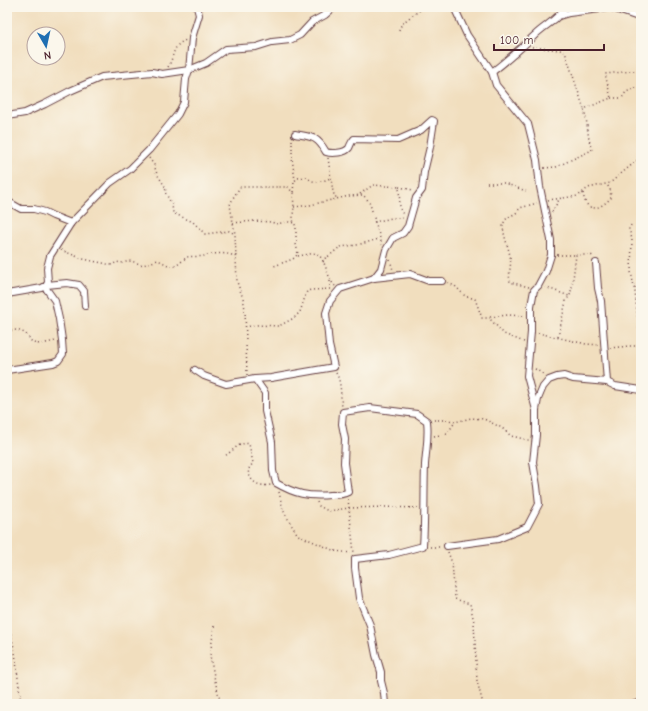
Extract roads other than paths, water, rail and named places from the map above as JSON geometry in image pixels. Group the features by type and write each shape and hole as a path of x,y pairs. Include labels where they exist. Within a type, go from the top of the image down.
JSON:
{"street":[{"path":"7,370 43,365 58,361 63,354 59,319 54,301 46,286 48,282 47,268 50,256 71,223 110,183 130,168 146,152 178,114 184,102 192,38 199,14 197,7"},
{"path":"454,7 467,35 492,72 496,85 528,124 538,168 551,240 551,255 546,271 536,288 531,306 531,332 527,376 536,410"},
{"path":"492,72 557,18 565,7"},
{"path":"7,116 25,113 102,77 152,72 162,74 189,70 206,63 226,49 256,47 272,42 290,40 300,35 312,22 331,8"},
{"path":"557,18 569,13 613,8 641,18"},
{"path":"295,134 320,141 326,152 332,153 345,151 354,140 398,140 421,130 433,120 434,125 422,190 416,198 408,226 403,233 393,238 386,252 381,269 374,278"},
{"path":"7,201 21,209 34,209 45,212 71,223"},
{"path":"596,263 598,288 601,301 607,382"},
{"path":"195,370 204,376 226,384 247,382 255,379 271,378 334,367 329,345 326,313 330,300 340,289 374,278 410,274 429,281 442,281"},
{"path":"7,294 46,286 67,284 79,285 84,291 85,306"},
{"path":"448,546 498,539 527,527 539,504 533,462 536,410 538,399 543,387 549,380 564,376 573,379 607,382 615,386 640,390"},
{"path":"255,379 265,393 265,412 272,442 273,471 277,484 291,491 313,496 347,493 348,482 344,464 345,439 342,424 343,412 370,408 417,414 427,421 428,439 423,546 389,555 355,559 359,598 370,625 375,644 376,655 381,672 381,682 385,704"},
{"path":"635,704 641,702"}]}
